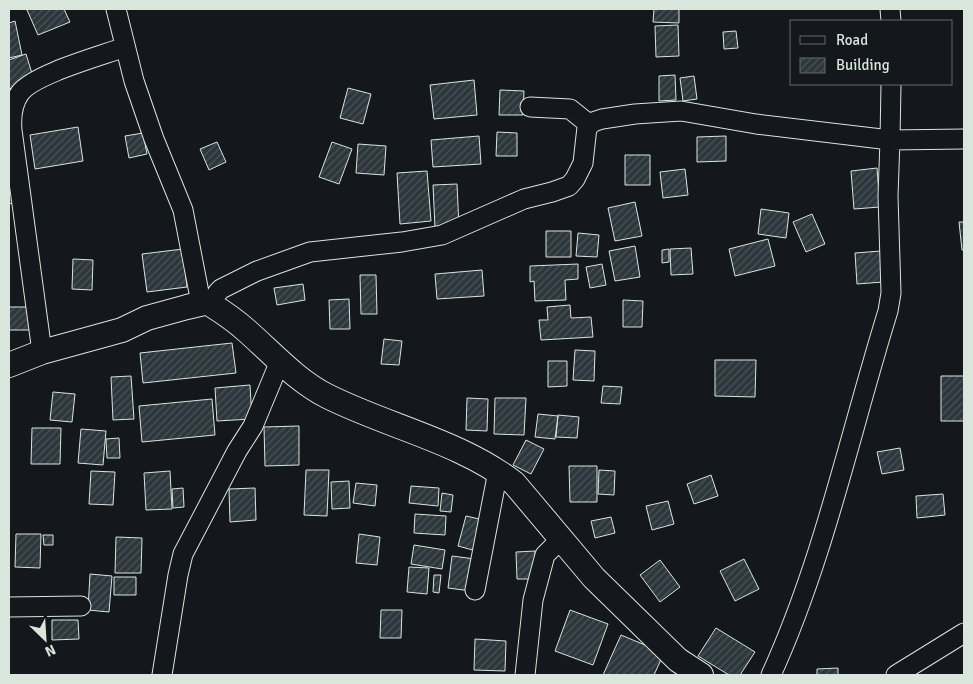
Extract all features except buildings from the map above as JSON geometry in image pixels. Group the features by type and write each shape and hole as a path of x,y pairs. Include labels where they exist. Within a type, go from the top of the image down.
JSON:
{"street":[{"path":"116,9 134,81 154,139 182,203 206,304 234,320 303,381 327,395 370,415 454,448 498,471 514,483 594,578 678,660 700,675"},
{"path":"42,352 12,130 13,108 25,87 67,67 125,47"},
{"path":"771,675 803,596 888,311 891,293 888,196 891,85"},
{"path":"530,107 570,109 590,125"},
{"path":"9,365 42,352 122,330 147,318 206,304 222,289 257,272 310,252 402,242 442,235 524,200 569,186 580,172 586,127 602,119 635,114 681,111 756,124 890,140 964,138"},
{"path":"162,675 183,554 237,451 253,426 280,361"},
{"path":"475,590 498,471"},
{"path":"525,675 534,600 545,555 554,547 565,542"},
{"path":"9,607 81,606"},
{"path":"896,675 964,633"}]}
